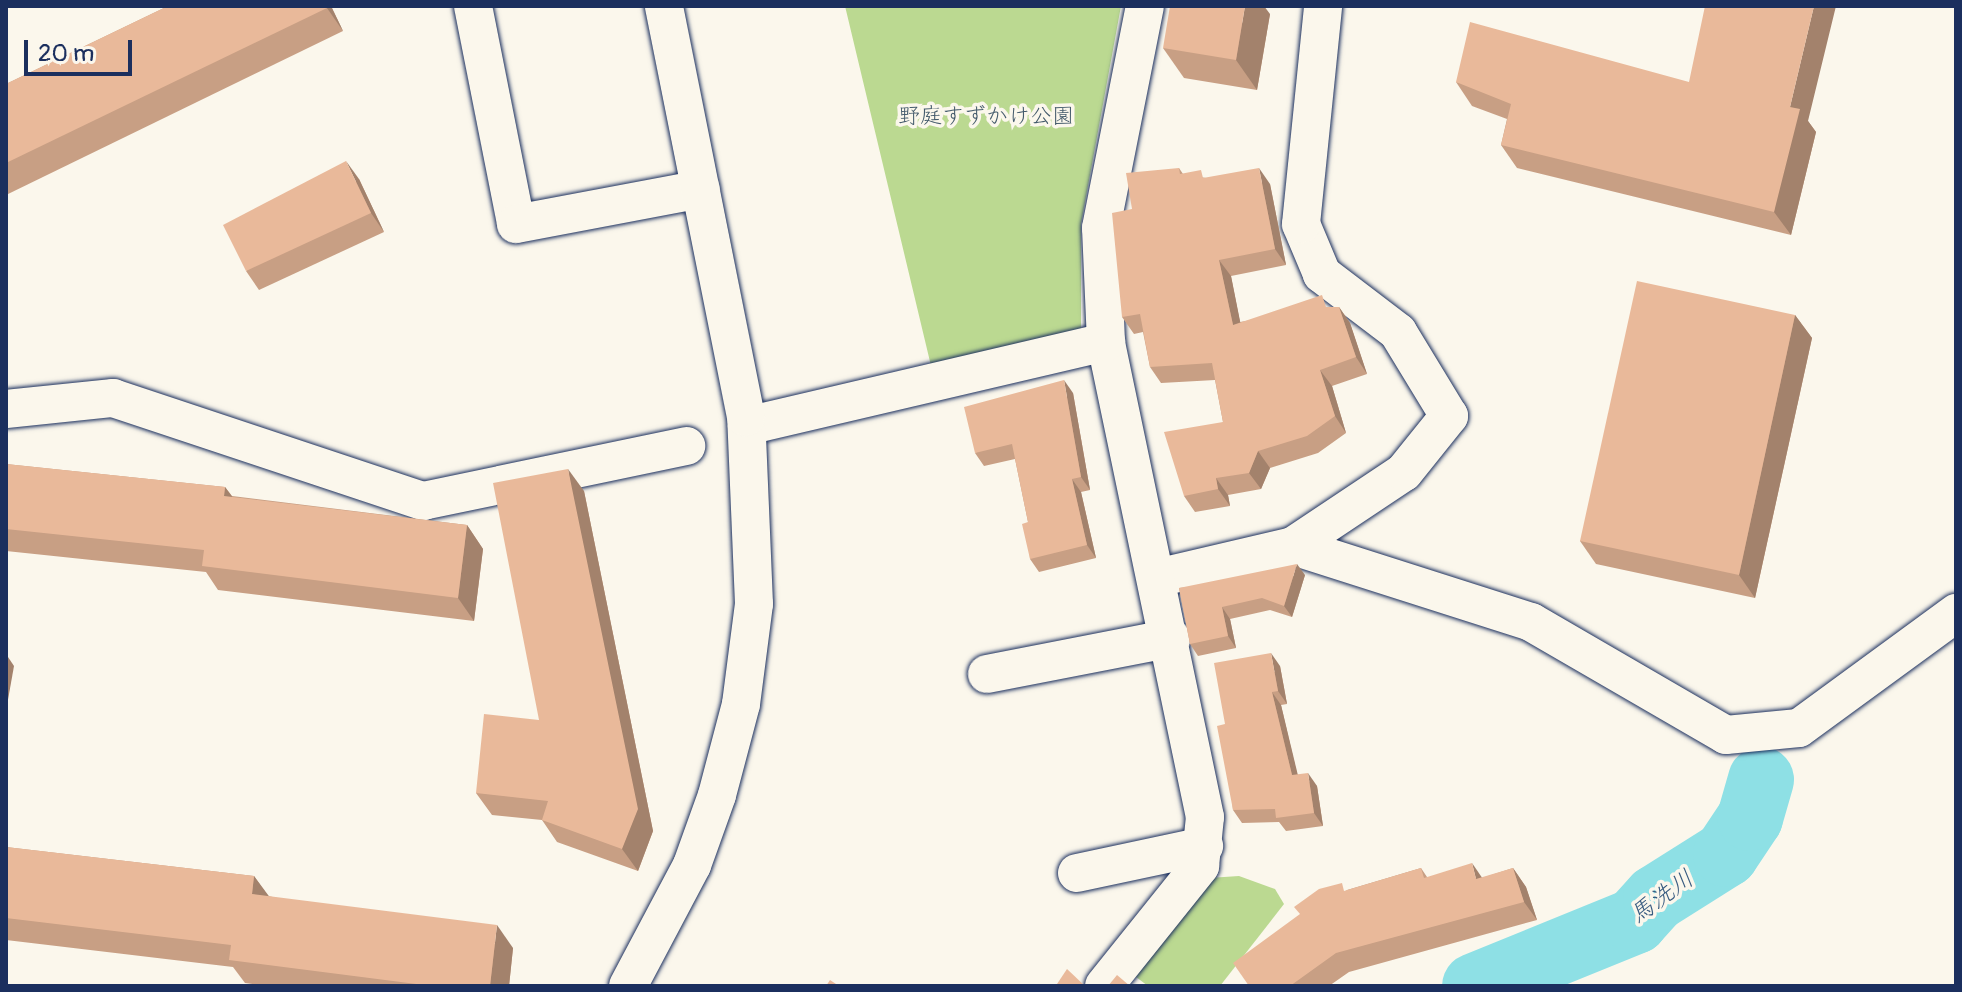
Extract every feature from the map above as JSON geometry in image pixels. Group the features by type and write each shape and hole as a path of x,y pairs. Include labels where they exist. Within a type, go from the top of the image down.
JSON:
{"street":[{"path":"473,6 516,224 701,189"},
{"path":"628,986 692,865 741,704 754,604 747,426 664,6"},
{"path":"1104,986 1200,866 1204,846 1205,817 1161,577 1106,342 1101,228 1145,6"},
{"path":"1161,577 1293,546 1404,472 1449,416 1398,332 1322,274 1301,224 1323,6"},
{"path":"747,426 1106,342"},
{"path":"6,409 113,398 423,501 686,446"},
{"path":"1293,546 1531,622 1726,735 1799,728 1956,613"},
{"path":"987,674 1172,638"},
{"path":"1077,873 1204,846"}],"green space":[{"name":"野庭すずかけ公園","path":"845,6 1121,6 1081,224 1081,332 932,370"},
{"path":"1239,876 1275,889 1284,904 1220,986 1148,986 1136,977 1209,878"}],"building":[{"path":"168,6 327,8 6,163 6,84"},
{"path":"1170,6 1245,6 1236,60 1163,48"},
{"path":"1705,6 1814,6 1790,107 1800,109 1774,212 1501,145 1511,104 1456,82 1470,22 1689,82"},
{"path":"346,161 371,213 246,271 223,225"},
{"path":"1179,168 1180,174 1201,170 1203,178 1259,168 1275,249 1219,260 1233,325 1322,295 1326,307 1339,307 1356,357 1320,370 1335,416 1307,436 1258,451 1249,473 1216,478 1218,489 1184,496 1164,432 1223,422 1212,363 1150,367 1140,314 1122,317 1112,213 1132,209 1126,173"},
{"path":"1637,281 1795,315 1739,575 1580,541"},
{"path":"1064,380 1081,477 1072,479 1087,545 1030,559 1022,524 1028,522 1012,444 975,453 964,407"},
{"path":"6,464 225,487 224,496 467,525 458,598 202,566 204,550 6,529"},
{"path":"568,469 638,809 622,849 542,820 548,801 476,793 484,714 539,720 493,483"},
{"path":"1297,564 1284,606 1262,598 1222,607 1228,636 1190,644 1179,588"},
{"path":"1271,653 1278,691 1272,692 1292,775 1308,773 1314,813 1276,818 1275,809 1233,810 1217,726 1225,724 1214,663"},
{"path":"6,847 254,876 252,894 497,925 490,986 432,986 229,960 231,945 6,918"},
{"path":"1472,863 1476,879 1513,868 1524,902 1336,953 1290,986 1249,986 1233,963 1300,914 1294,907 1319,889 1342,883 1344,891 1421,868 1424,878"},
{"path":"1067,969 1085,986 1057,984"},
{"path":"1117,975 1130,986 1108,986"}],"waterway":[{"name":"馬洗川","path":"1475,986 1635,921 1656,898 1726,854 1750,818 1761,780"}]}
